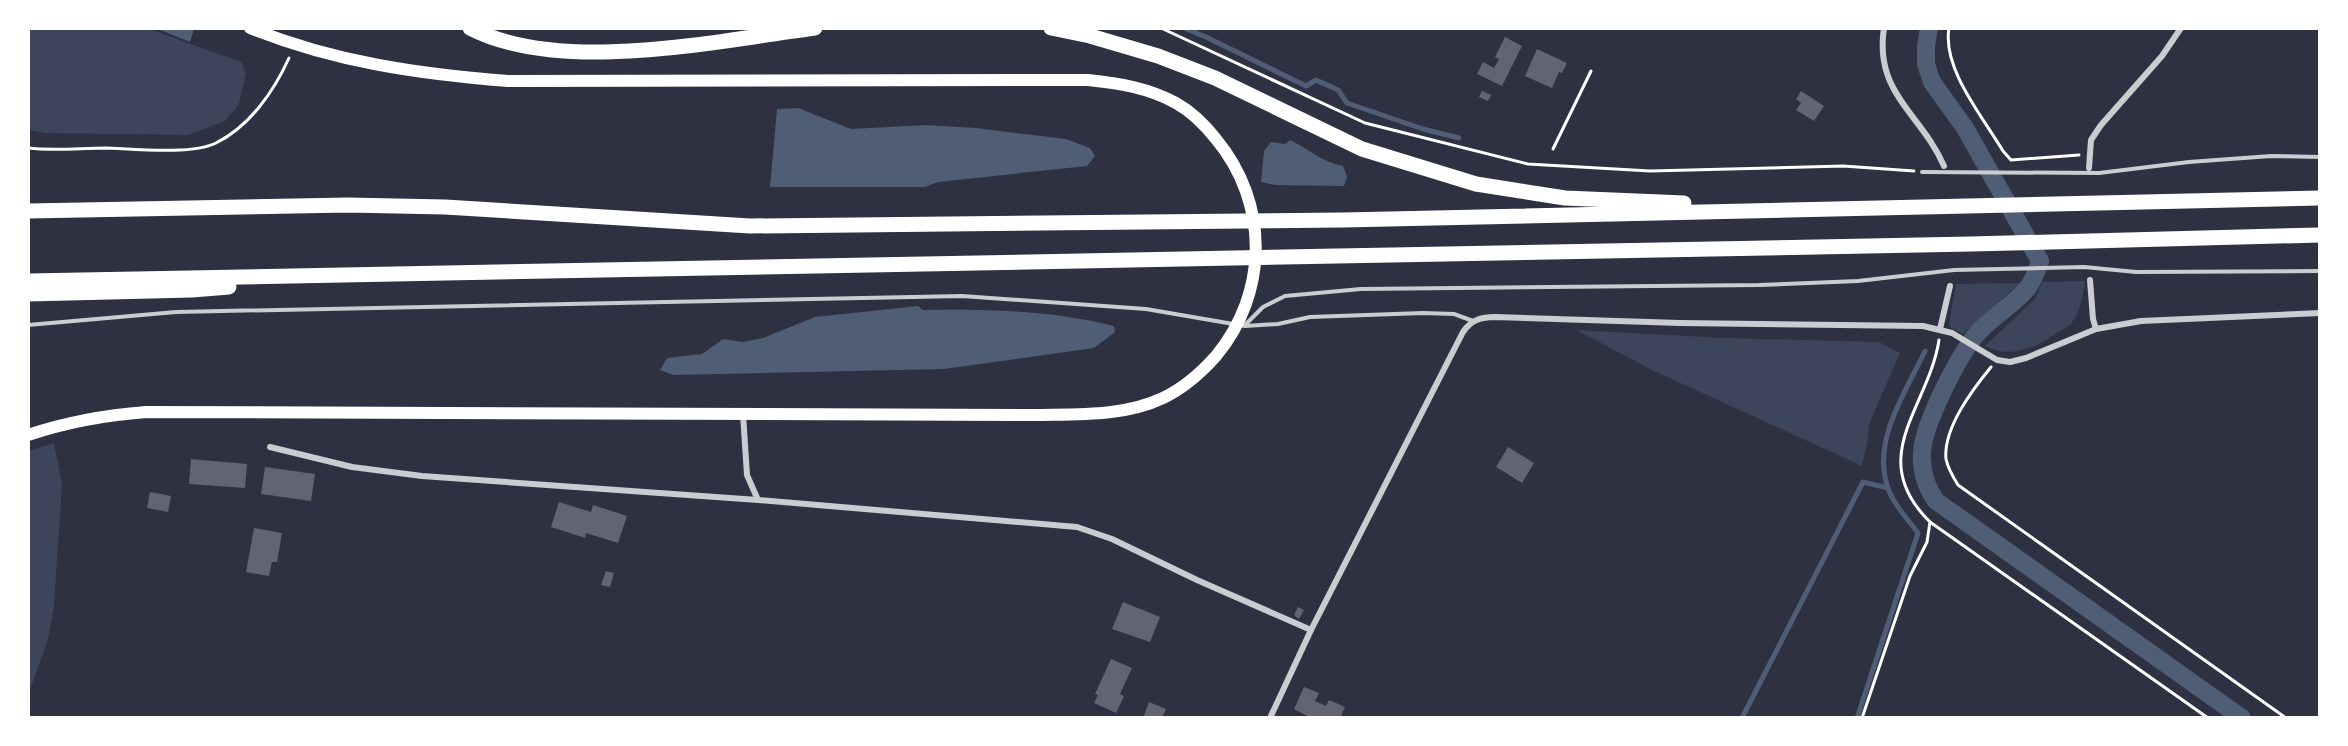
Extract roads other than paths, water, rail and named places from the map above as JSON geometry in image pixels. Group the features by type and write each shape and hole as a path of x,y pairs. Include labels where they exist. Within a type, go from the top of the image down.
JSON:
{"highway":[{"path":"470,28 513,44 548,50 634,51 815,28"},
{"path":"1052,28 1090,36 1158,56 1215,78 1362,149 1476,184 1565,198 1825,208"},
{"path":"28,211 445,207 750,226 1343,220 2319,198"},
{"path":"28,281 1971,244 2319,235"},
{"path":"28,294 192,290 355,276"}],"main road":[{"path":"28,435 110,415 147,412 1087,414 1136,408 1162,399 1181,389 1212,360 1234,331 1245,308 1253,282 1257,247 1253,213 1234,163 1196,117 1174,102 1135,87 1102,81 965,79 508,81 451,77 392,69 325,55 250,28"}],"street":[{"path":"1884,28 1882,52 1884,70 1890,86 1927,135 1944,166"},
{"path":"2089,168 2091,140 2101,125 2162,56 2181,28"},
{"path":"2090,280 2096,329"},
{"path":"1940,329 1950,286"},
{"path":"1270,717 1311,630 1457,343 1466,328 1474,321 1484,317 1680,323 1923,326 1952,333 1997,360 2010,362 2026,358 2096,329 2141,321 2319,313"},
{"path":"742,413 747,475 758,500"},
{"path":"270,447 352,467 422,476 758,500 1077,527 1112,538 1197,580 1311,630"}],"lane":[{"path":"1922,172 2098,173 2189,162 2271,156 2319,157"},
{"path":"1245,326 1263,307 1285,296 1360,289 1770,284 1858,281 1954,270 2084,267 2144,272 2319,271"},
{"path":"28,325 176,312 962,296 1146,309 1245,326 1278,324 1310,317 1423,313 1454,314 1474,321"}],"waterway":[{"path":"1184,28 1306,86 1316,80 1338,90 1347,103 1423,129 1459,138"},
{"path":"1929,28 1926,64 1932,82 1965,128 2040,261 2029,286 2023,293 1975,336 1959,360 1942,393 1928,426 1922,453 1923,472 1929,490 1936,501 2242,718"},
{"path":"1857,718 1918,533 1889,491 1884,473 1884,455 1892,419 1925,351"},
{"path":"1742,718 1863,482 1888,488"}]}
